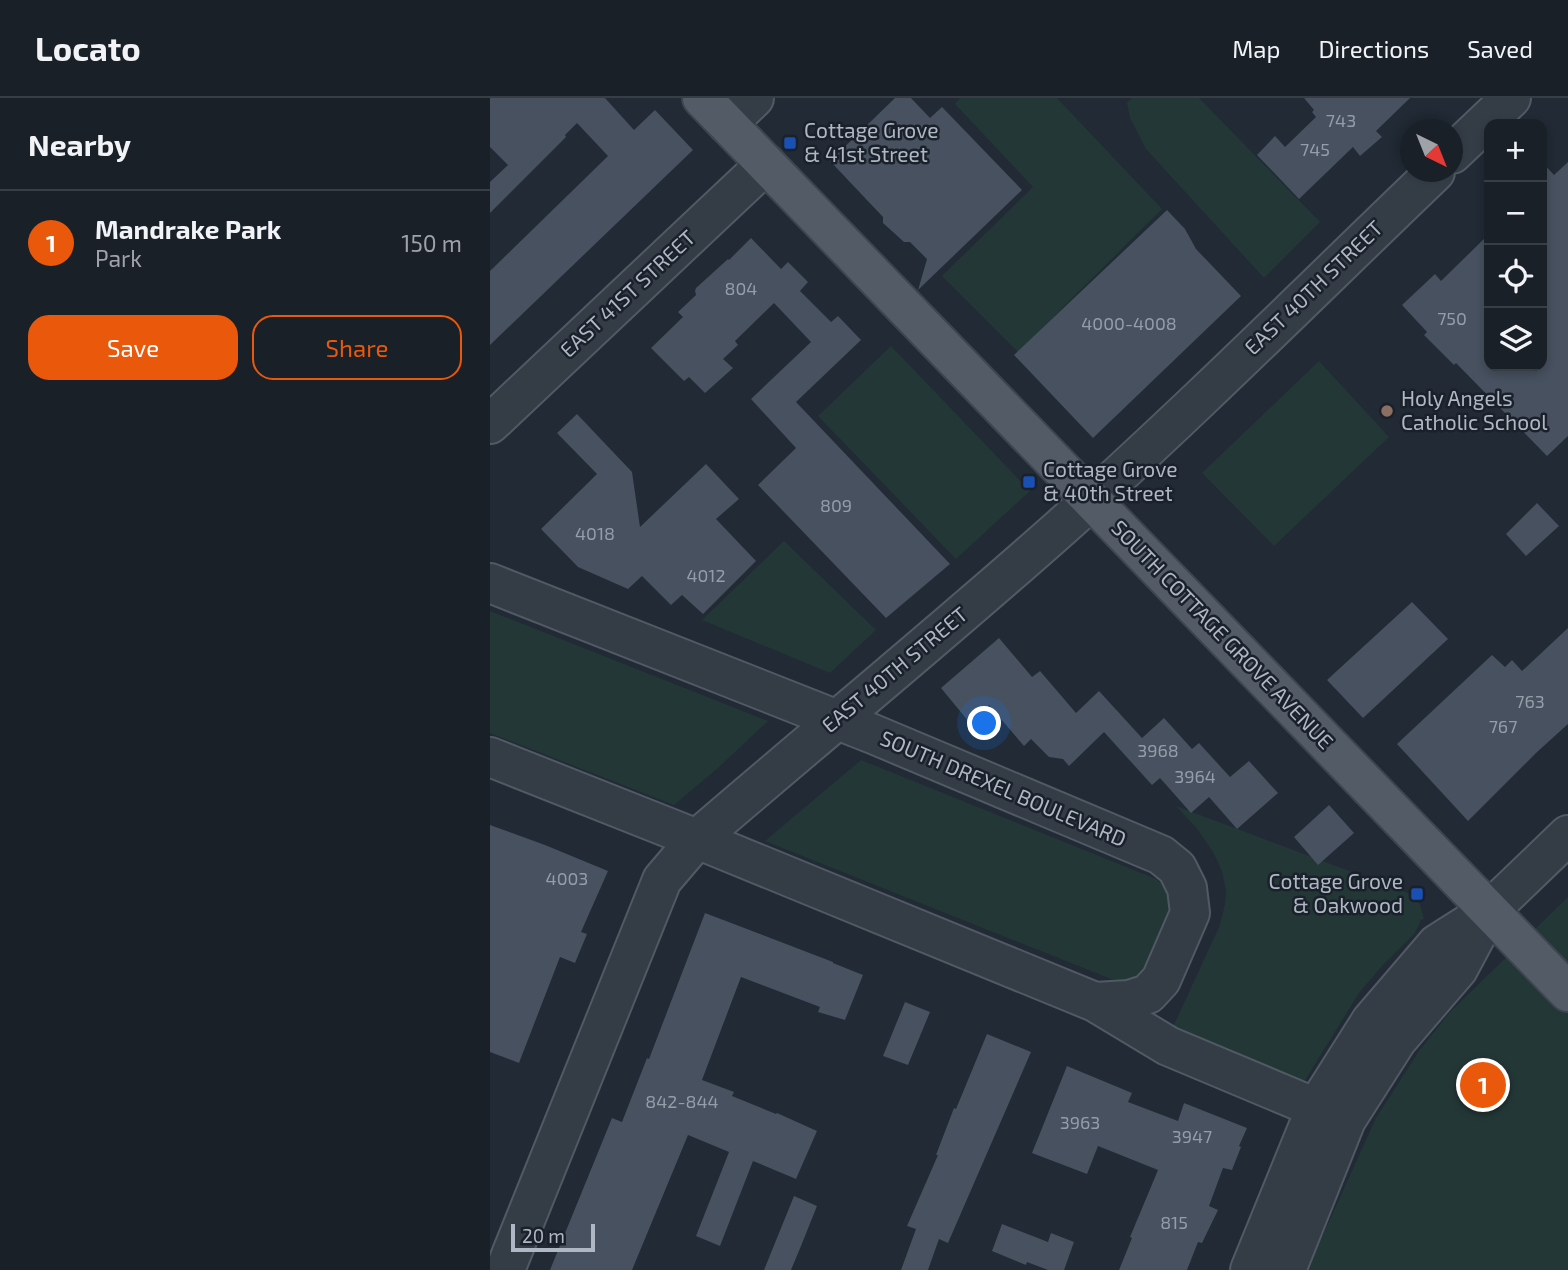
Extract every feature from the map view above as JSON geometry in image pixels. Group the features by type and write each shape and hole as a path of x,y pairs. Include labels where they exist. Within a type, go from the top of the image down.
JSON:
{"main road":[{"name":"SOUTH COTTAGE GROVE AVENUE","path":"714,111 1568,992"}],"street":[{"path":"714,111 754,98"},
{"path":"1463,144 1511,98"},
{"name":"EAST 41ST STREET","path":"490,424 766,164"},
{"name":"EAST 40TH STREET","path":"505,1270 662,880 697,839 1091,500 1425,182"},
{"name":"SOUTH DREXEL BOULEVARD","path":"490,583 837,720 1161,855 1177,868 1186,888 1190,913 1161,980 1148,994 1129,1000 1095,1002"},
{"name":"SOUTH DREXEL BOULEVARD","path":"490,757 1095,1002 1168,1046 1315,1108"},
{"path":"1250,1270 1315,1108 1371,1020 1437,944 1489,911 1568,835"},
{"path":"1286,1270 1346,1120 1397,1040 1458,969 1489,911"}],"shaded area":[{"path":"960,98 1057,98 1162,209 1018,352 942,276 1033,187 955,104"},
{"path":"1132,98 1199,98 1320,222 1264,278 1146,149 1130,118 1127,103"},
{"path":"891,346 1030,491 956,559 818,416"},
{"path":"1319,361 1389,437 1274,546 1202,473"},
{"path":"784,541 876,630 830,673 702,620"},
{"path":"490,611 768,721 674,805 490,733"},
{"path":"861,760 1156,879 1167,889 1175,908 1142,976 1126,982 1111,979 765,841"},
{"path":"1176,806 1408,893 1420,904 1424,919 1415,933 1359,993 1304,1082 1173,1027 1220,925 1226,891 1222,871 1213,852 1198,830"},
{"path":"1568,897 1568,1270 1307,1270 1376,1118 1419,1051 1450,1012"}],"building":[{"path":"490,98 605,98 634,130 655,110 693,150 490,345 490,271 608,156 577,123 490,213 490,182 508,165 490,147"},
{"path":"895,98 911,98 930,118 942,107 1022,190 918,290 927,259 910,242 904,242 883,223 883,217 830,161"},
{"path":"1304,98 1410,98 1376,131 1382,137 1360,156 1353,147 1299,199 1257,155 1275,136 1285,147 1316,117"},
{"name":"Holy Angels Catholic School","path":"1568,162 1568,436 1547,456 1456,363 1454,365 1424,335 1427,332 1402,305 1435,274 1441,281 1484,239 1484,371 1547,371 1547,167 1554,175"},
{"path":"1167,210 1185,229 1196,249 1241,296 1093,438 1014,355"},
{"path":"751,238 781,269 788,262 808,282 800,291 831,322 838,316 861,340 796,402 950,564 886,618 758,485 796,448 751,399 811,342 774,303 735,341 738,345 723,359 733,368 705,393 689,377 684,381 651,348 683,317 678,312 696,295 696,288"},
{"path":"577,414 632,472 640,527 706,464 739,499 716,519 756,561 703,614 682,595 671,605 642,576 628,589 578,567 541,529 597,474 557,433"},
{"path":"1537,503 1559,526 1526,556 1506,534"},
{"path":"1412,602 1448,639 1363,718 1327,680"},
{"path":"1568,628 1568,724 1468,821 1397,744 1492,655 1505,667 1512,660 1522,671"},
{"path":"999,638 1032,677 1040,671 1076,713 1099,691 1142,738 1164,718 1192,749 1199,743 1230,777 1249,761 1278,793 1237,829 1209,797 1191,813 1160,778 1152,785 1104,732 1069,766 1063,759 1049,757 1031,739 1024,746 989,705 969,722 941,688"},
{"path":"1329,805 1354,833 1318,865 1294,837"},
{"path":"490,825 608,871 581,932 587,934 575,963 560,957 519,1063 490,1052"},
{"path":"705,913 863,975 845,1020 818,1012 820,1007 741,977 702,1080 734,1092 732,1096 817,1131 796,1179 753,1161 720,1246 696,1236 729,1152 688,1135 632,1270 550,1270 612,1118 622,1122"},
{"path":"905,1002 930,1012 908,1065 883,1056"},
{"path":"987,1034 1031,1052 948,1243 939,1239 928,1270 901,1270 916,1229 907,1226"},
{"path":"1067,1066 1132,1093 1128,1102 1178,1121 1184,1103 1247,1128 1232,1170 1223,1168 1209,1206 1218,1210 1202,1243 1198,1242 1187,1270 1119,1270 1158,1170 1098,1146 1087,1174 1032,1153"},
{"path":"794,1196 817,1206 801,1246 791,1270 764,1270"},
{"path":"1002,1224 1048,1242 1051,1233 1074,1242 1064,1270 1048,1270 1027,1262 1026,1265 992,1251"}],"place":[{"name":"Cottage Grove & 41st Street","path":"790,143"},
{"name":"Holy Angels Catholic School","path":"1387,411"},
{"name":"Cottage Grove & 40th Street","path":"1029,482"},
{"name":"Cottage Grove & Oakwood","path":"1417,894"},
{"name":"Mandrake Park","path":"1483,1085"}]}
